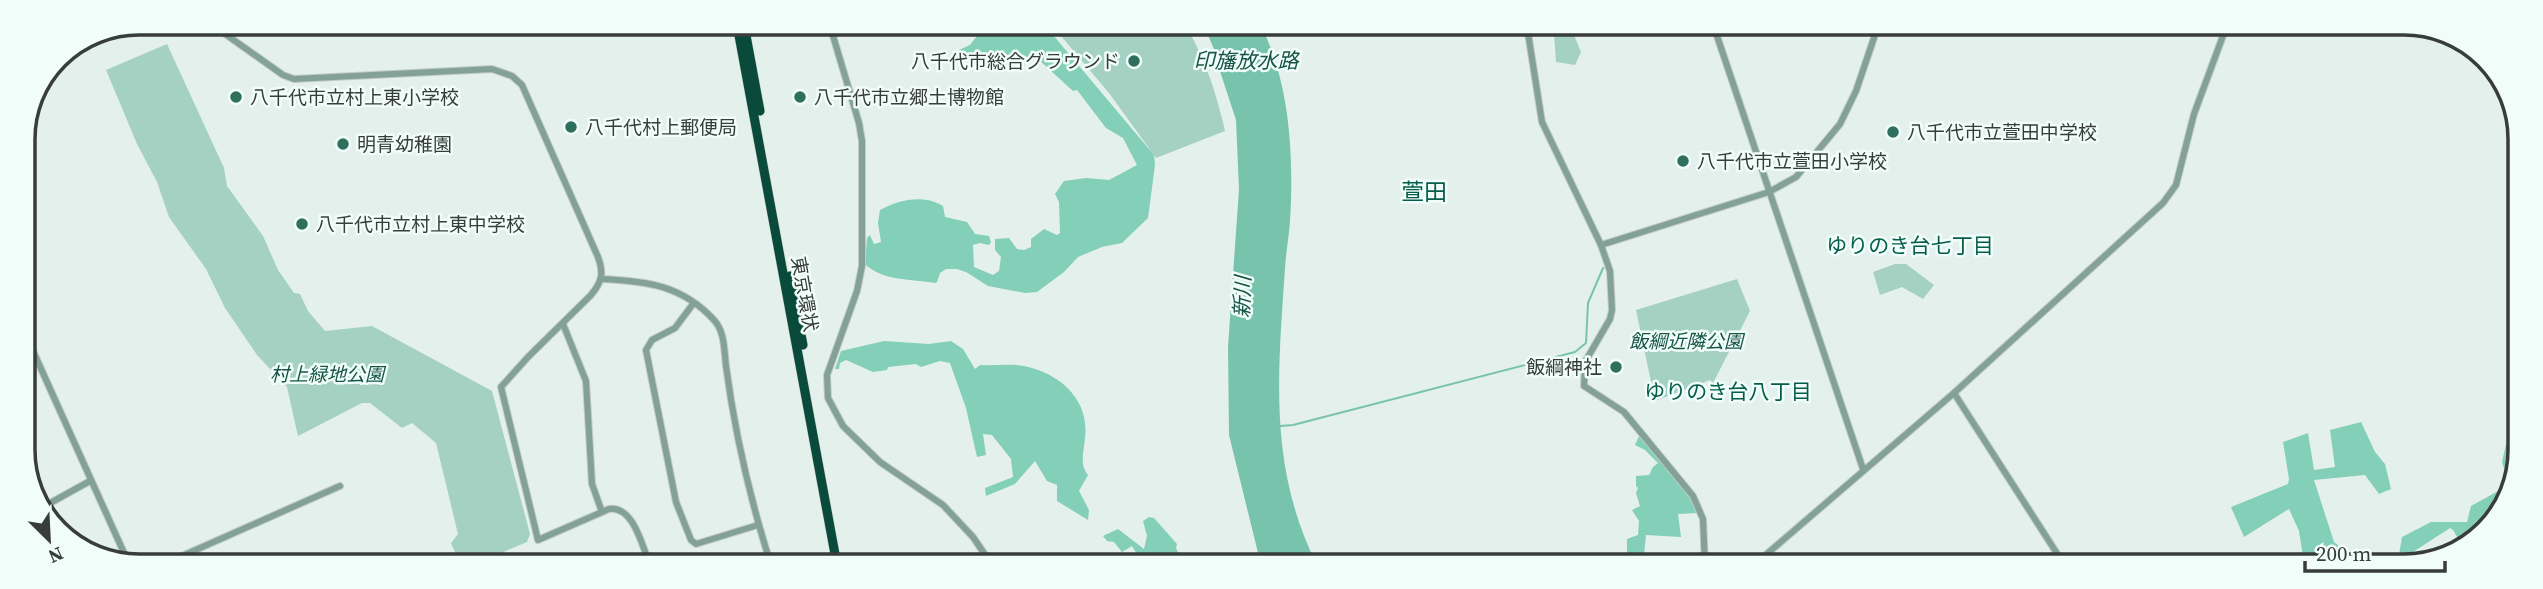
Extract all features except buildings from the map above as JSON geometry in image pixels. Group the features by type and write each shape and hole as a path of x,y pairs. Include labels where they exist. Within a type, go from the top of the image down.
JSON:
{"highway":[{"name":"東京環状","path":"739,35 835,554"},
{"name":"東京環状","path":"746,35 842,554"}],"street":[{"path":"227,35 283,75 293,79 485,69 512,76 526,91 598,257 602,279 591,296 501,387 538,540 615,509 625,512 629,517 645,554"},
{"path":"833,35 862,141 863,256 857,291 827,375 828,398 843,426 880,462 943,505 984,554"},
{"path":"1528,35 1542,122 1601,245 1610,271 1610,319 1585,362 1584,386 1624,412 1693,496 1703,519 1705,554"},
{"path":"1717,35 1863,469"},
{"path":"1601,245 1769,191 1796,177 1840,124 1856,91 1875,35"},
{"path":"1766,554 1954,393 2162,203 2176,186 2194,114 2224,35"},
{"path":"602,279 659,284 686,297 714,319 722,333 733,420 767,554"},
{"path":"693,304 675,328 652,340 646,350 678,510 691,540 696,544 758,526"},
{"path":"563,324 586,381 592,484 602,512"},
{"path":"35,356 124,552"},
{"path":"1954,393 2057,554"},
{"path":"50,503 90,481"},
{"path":"187,554 340,486"}],"green space":[{"path":"1060,35 1191,35 1210,78 1225,131 1156,158 1109,93"},
{"path":"1554,35 1574,35 1581,52 1575,65 1556,62"},
{"name":"村上緑地公園","path":"167,44 224,168 227,186 263,236 278,270 294,293 300,294 308,311 325,331 372,326 492,391 530,534 527,542 499,554 456,554 451,543 458,534 436,443 412,423 402,428 370,403 362,403 298,436 287,387 257,355 225,308 206,269 169,217 157,182 137,144 106,70"},
{"path":"1895,264 1906,264 1934,285 1923,299 1902,287 1880,295 1873,272"},
{"name":"飯綱近隣公園","path":"1737,279 1750,311 1713,383 1710,380 1655,401 1636,310"}],"shaded area":[{"path":"978,35 1053,35 1154,155 1148,218 1122,243 1102,247 1078,257 1064,272 1037,292 1025,293 988,286 957,269 946,269 940,273 935,283 880,274 865,264 867,238 870,235 874,244 881,242 878,223 880,210 903,201 919,199 943,206 945,217 967,222 975,234 989,236 989,245 973,245 974,267 993,275 999,271 1001,257 995,250 995,239 1009,238 1017,249 1024,250 1031,247 1031,239 1044,229 1057,235 1060,233 1059,202 1055,194 1064,181 1086,178 1109,180 1137,165 1123,138 1106,128 1077,90 1073,91 1039,60 1031,59 1019,66 1001,59 981,66 976,57 960,61 957,55 959,50 970,45"},
{"path":"884,341 929,344 951,341 963,349 975,369 980,365 1019,365 1049,375 1070,390 1083,412 1085,424 1083,462 1088,475 1079,491 1089,510 1088,520 1057,501 1057,485 1047,481 1035,461 1015,484 986,496 985,488 1013,477 1011,459 992,435 983,434 986,455 977,457 966,408 950,363 940,361 921,367 916,364 888,367 887,370 873,372 846,360 840,363 839,369 835,369 841,351"},
{"path":"2361,422 2375,452 2385,464 2391,489 2379,494 2365,475 2314,480 2334,542 2350,554 2303,554 2299,531 2289,509 2244,537 2231,507 2288,484 2283,442 2308,433 2314,470 2335,467 2330,430"},
{"path":"1640,434 1680,482 1698,513 1678,514 1681,537 1646,535 1644,554 1627,554 1627,539 1638,535 1639,521 1632,510 1640,506 1636,493 1636,476 1649,475 1658,463 1645,450 1635,445"},
{"path":"2508,443 2508,450 2505,473 2502,462"},
{"path":"2500,490 2487,513 2462,537 2458,539 2450,528 2413,554 2399,554 2402,537 2431,522 2467,522 2471,506"},
{"path":"1149,517 1154,518 1177,544 1179,554 1137,554 1132,546 1122,552 1114,542 1107,541 1103,536 1118,529 1144,549 1147,536 1143,521"}],"water":[{"name":"印旛放水路","path":"1208,35 1265,35 1279,73 1284,97 1290,147 1291,197 1280,345 1280,419 1290,492 1312,554 1258,554 1229,435 1228,347 1239,189 1236,120 1219,61"}],"waterway":[{"path":"1280,426 1293,425 1575,352 1586,343 1588,303 1603,268"}],"place":[{"name":"八千代市総合グラウンド","path":"1134,61"},
{"name":"八千代市立村上東小学校","path":"236,97"},
{"name":"八千代市立郷土博物館","path":"800,97"},
{"name":"八千代村上郵便局","path":"571,127"},
{"name":"八千代市立萱田中学校","path":"1893,132"},
{"name":"明青幼稚園","path":"343,144"},
{"name":"八千代市立萱田小学校","path":"1683,161"},
{"name":"八千代市立村上東中学校","path":"302,224"},
{"name":"飯綱神社","path":"1616,367"}],"district":[{"name":"萱田","path":"1424,192"},
{"name":"ゆりのき台七丁目","path":"1910,245"},
{"name":"ゆりのき台八丁目","path":"1728,391"}],"water label":[{"name":"新川","path":"1242,297"}]}
